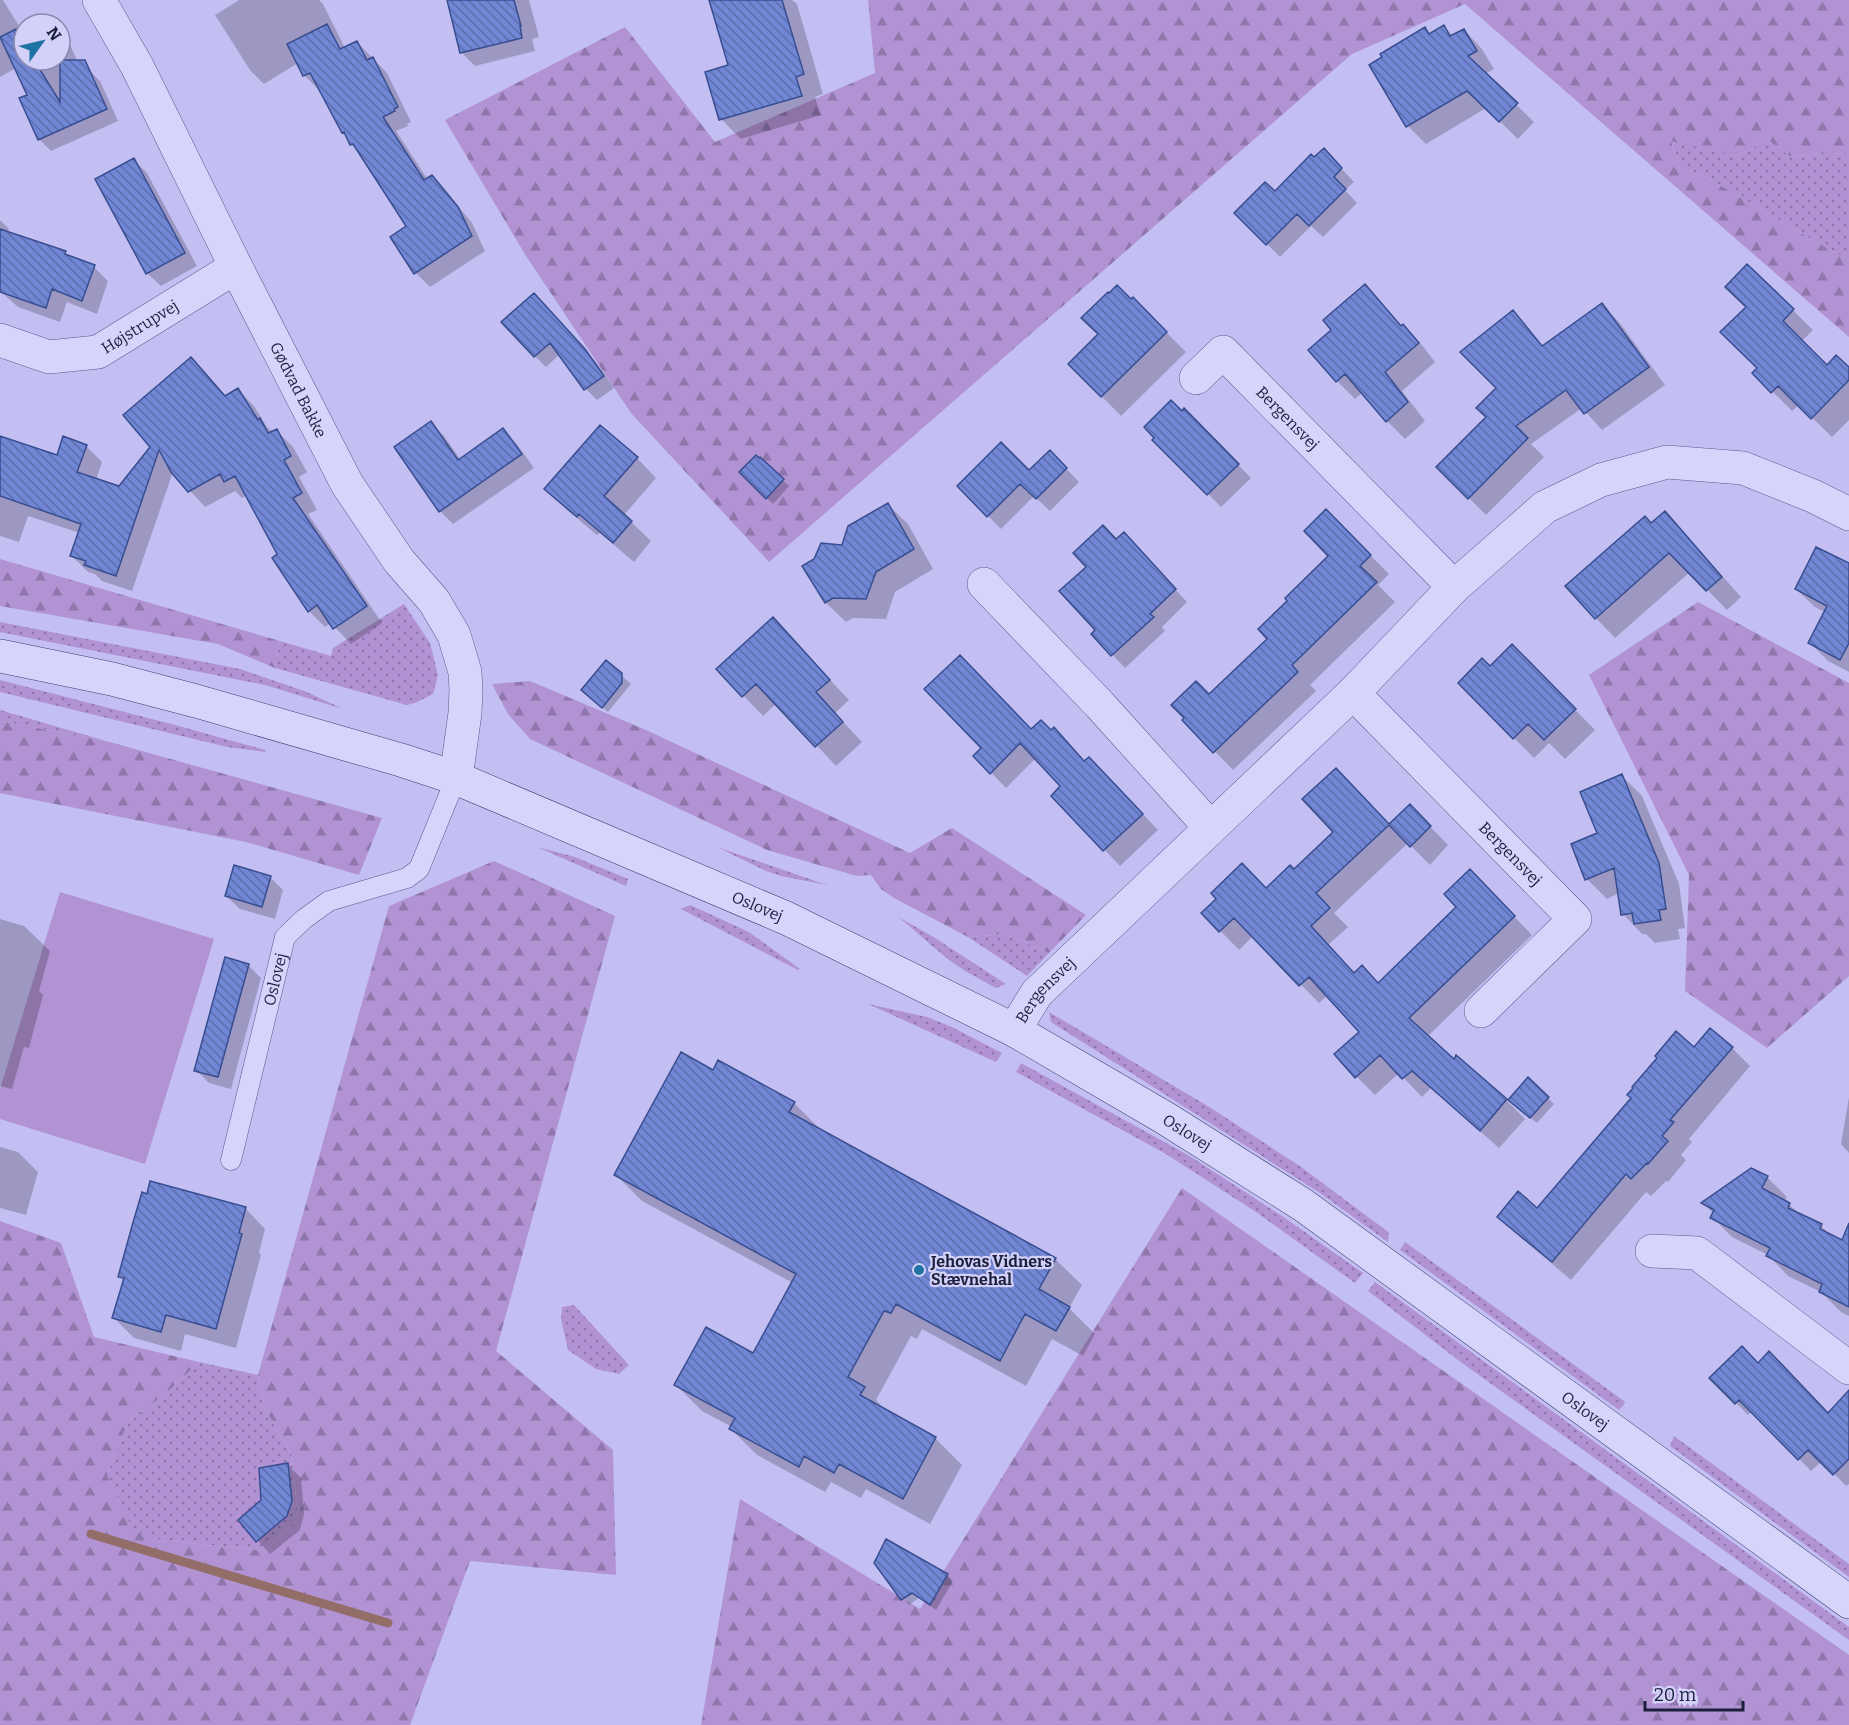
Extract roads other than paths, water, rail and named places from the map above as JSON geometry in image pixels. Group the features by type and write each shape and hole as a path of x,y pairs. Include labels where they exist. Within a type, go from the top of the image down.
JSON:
{"street":[{"name":"Gødvad Bakke","path":"99,0 137,66 347,484 399,561 434,601 454,635 465,672 466,690 456,778"},
{"name":"Højstrupvej","path":"0,340 49,357 98,352 236,267"},
{"name":"Bergensvej","path":"1196,378 1223,352 1454,587"},
{"name":"Bergensvej","path":"1014,1030 1037,993 1353,693 1454,587 1545,507 1601,480 1667,462 1743,468 1813,496 1849,514"},
{"path":"984,584 1100,705 1210,827"},
{"name":"Oslovej","path":"0,656 112,679 196,700 456,778 786,918 1014,1030 1165,1118 1303,1206 1849,1602"},
{"name":"Bergensvej","path":"1353,693 1575,919 1481,1011"},
{"path":"1652,1251 1697,1253 1849,1368"}],"lane":[{"name":"Oslovej","path":"231,1160 285,937 304,919 329,901 407,878 420,869 456,778"}],"waterway":[{"path":"91,1534 388,1623"}],"place":[{"name":"Jehovas Vidners Stævnehal","path":"919,1270"}]}
